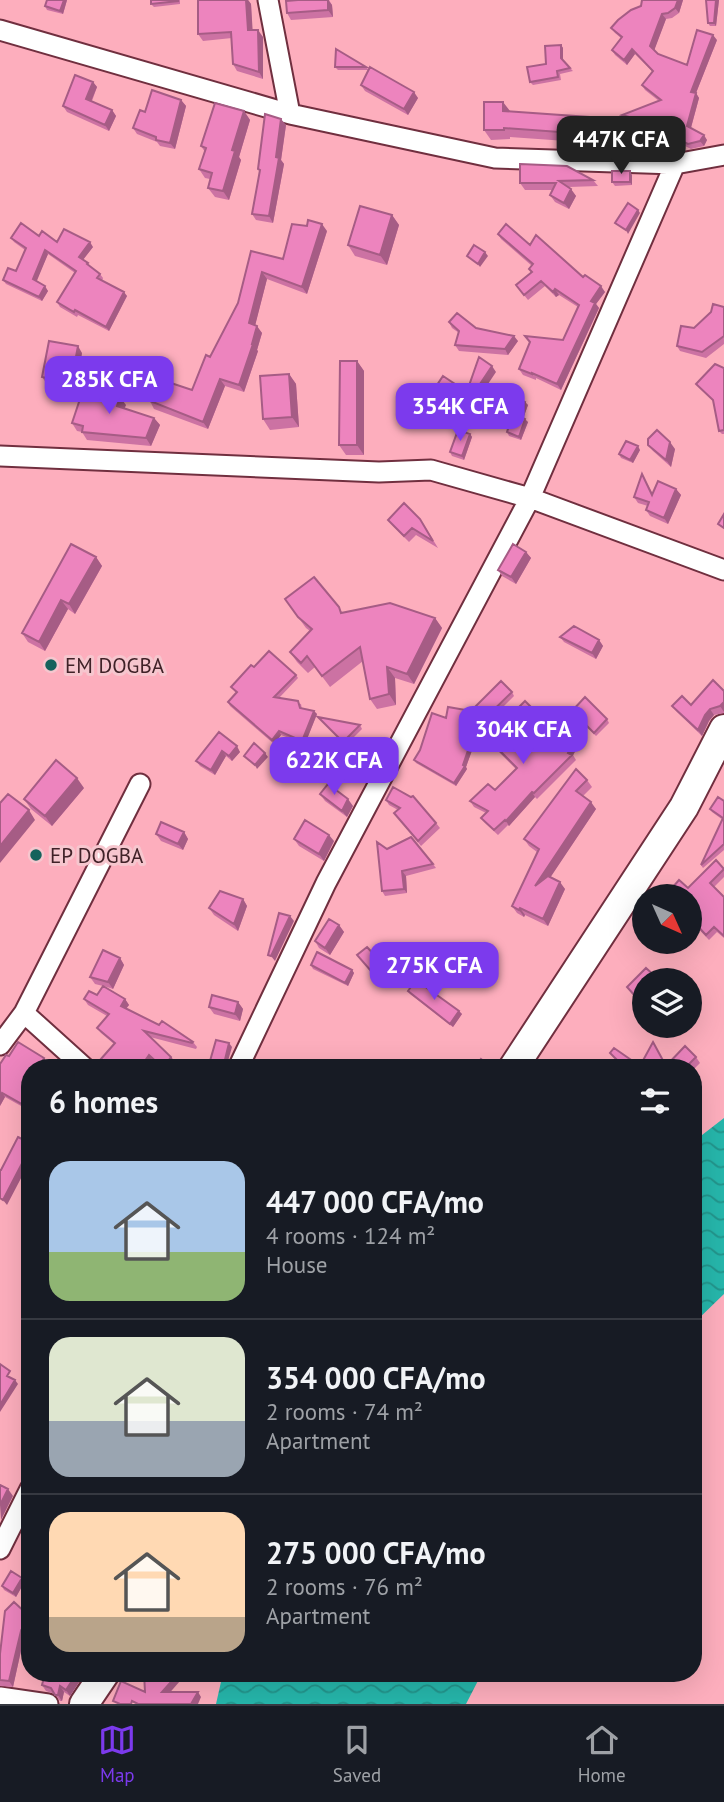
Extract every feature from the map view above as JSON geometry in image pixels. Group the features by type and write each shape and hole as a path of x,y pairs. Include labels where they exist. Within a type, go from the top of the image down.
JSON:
{"street":[{"path":"268,0 290,114"},
{"path":"0,30 290,114 495,158 675,164 724,155"},
{"path":"242,1059 326,883 530,498 675,164"},
{"path":"0,456 379,472 431,470 530,498 724,570"},
{"path":"519,1059 684,807 724,729"},
{"path":"0,1045 24,1013 140,784"},
{"path":"24,1013 75,1059"},
{"path":"0,1549 21,1507"},
{"path":"84,1704 99,1682"},
{"path":"0,1698 48,1704"}],"water":[{"path":"724,1118 724,1294 702,1315 702,1135"},
{"path":"221,1682 477,1682 466,1704 216,1704"}],"building":[{"path":"47,0 64,0 60,11 45,6"},
{"path":"151,0 178,0 178,1 151,4"},
{"path":"198,0 246,0 248,30 258,30 259,72 233,64 231,32 198,34"},
{"path":"328,0 328,10 287,13 286,1"},
{"path":"642,0 678,0 675,8 662,14 650,46 658,54 687,65 697,30 713,35 691,92 696,93 687,126 704,135 700,141 688,144 673,137 647,138 647,122 622,115 661,100 642,85 653,71 632,49 624,60 612,50 622,37 611,28 631,10 641,6"},
{"path":"706,0 716,0 714,23 708,23"},
{"path":"561,45 561,58 570,68 557,71 558,77 530,82 527,67 546,64 545,46"},
{"path":"336,49 366,67 335,67"},
{"path":"370,67 414,92 404,109 361,85"},
{"path":"75,75 93,82 86,99 112,110 105,125 63,106"},
{"path":"152,90 181,100 170,143 156,140 156,137 133,128 140,110 145,112"},
{"path":"484,102 503,102 503,111 589,117 587,134 504,128 484,130"},
{"path":"215,103 244,111 223,191 208,188 212,173 199,169 206,148 201,146"},
{"path":"265,114 281,119 276,157 279,158 269,216 252,214 260,170"},
{"path":"520,164 567,166 593,180 559,181 571,189 564,203 550,195 556,183 520,183"},
{"path":"612,171 630,171 630,182 612,182"},
{"path":"628,203 638,210 626,230 615,223"},
{"path":"360,206 392,215 380,255 348,245"},
{"path":"308,220 322,224 302,287 262,272 249,323 257,326 239,385 220,379 203,422 150,401 159,379 192,390 206,355 210,357 238,303 251,251 283,259 292,224 307,226"},
{"path":"21,223 39,236 42,231 57,242 64,229 90,242 79,257 100,274 97,278 124,292 106,327 57,302 76,271 45,250 33,279 45,286 39,297 3,280 8,268 16,271 26,248 11,238"},
{"path":"506,224 530,245 536,235 583,277 585,275 601,286 591,301 595,303 557,384 519,369 530,342 525,336 563,340 579,305 555,289 553,292 541,281 524,295 516,285 532,272 529,269 533,264 498,234"},
{"path":"474,245 485,252 478,264 467,256"},
{"path":"713,304 724,307 724,336 702,352 677,346 681,326 694,328 711,312"},
{"path":"457,313 476,328 514,336 505,349 455,345 459,331 449,322"},
{"path":"49,341 78,346 71,383 42,377"},
{"path":"479,357 492,366 468,402 464,400"},
{"path":"340,361 357,361 357,445 339,445"},
{"path":"715,364 724,368 724,430 719,431 713,400 696,384"},
{"path":"289,374 292,417 263,419 260,376"},
{"path":"443,376 461,388 450,403 427,400"},
{"path":"85,384 120,397 117,406 154,418 146,438 82,432 83,426 72,423"},
{"path":"512,397 525,402 522,413 508,411"},
{"path":"513,414 525,419 519,437 507,432"},
{"path":"458,430 470,434 462,456 450,452"},
{"path":"657,430 670,442 666,460 648,445 648,439"},
{"path":"626,441 638,446 630,460 619,454"},
{"path":"642,474 652,495 658,481 676,489 664,518 646,510 649,502 634,497"},
{"path":"404,503 420,519 433,541 412,528 404,536 388,520"},
{"path":"724,514 724,528 718,524"},
{"path":"71,544 96,557 69,604 61,600 39,642 22,633"},
{"path":"513,544 526,552 511,577 498,570"},
{"path":"314,577 341,613 390,603 435,618 407,674 387,667 389,694 370,699 360,647 322,676 307,656 301,663 290,652 312,629 298,617 285,599"},
{"path":"574,626 599,640 592,653 560,637"},
{"path":"269,651 296,675 274,697 298,701 300,708 314,711 302,741 279,731 272,740 228,702 237,692 231,687 251,665 254,667"},
{"path":"713,680 724,691 724,702 710,709 698,730 672,706 682,696 691,705"},
{"path":"501,681 512,692 476,727 463,765 465,766 454,783 414,760 432,713 446,718 448,707 471,711"},
{"path":"585,697 607,719 594,733 572,711"},
{"path":"525,701 545,721 540,726 572,745 568,753 572,755 494,830 481,818 488,811 470,801 488,784 495,790 517,768 495,746 523,717 516,710"},
{"path":"318,717 360,725 343,742"},
{"path":"219,732 237,746 229,756 222,751 211,770 196,761"},
{"path":"254,743 265,753 255,765 244,756"},
{"path":"56,760 77,778 45,816 24,799"},
{"path":"576,769 587,780 576,791 591,802 535,886 548,876 560,882 543,919 512,906 539,849 524,839"},
{"path":"328,784 348,799 342,811 320,794"},
{"path":"393,787 413,796 436,823 418,841 394,813 400,808 386,800"},
{"path":"8,794 29,810 0,846 0,803"},
{"path":"718,797 724,801 724,844 701,865 723,818 710,809"},
{"path":"305,820 329,835 319,854 294,839"},
{"path":"161,822 184,832 178,844 156,834"},
{"path":"411,837 433,864 402,871 404,889 382,891 377,842 387,849"},
{"path":"716,860 724,869 710,883 724,897 724,936 714,927 706,935 702,931 702,884 692,884"},
{"path":"220,891 243,899 234,924 209,908"},
{"path":"279,913 290,916 271,956 268,955"},
{"path":"329,919 339,925 325,948 315,941"},
{"path":"367,947 388,970 378,979 357,955"},
{"path":"103,950 120,958 108,982 90,977"},
{"path":"317,952 352,970 345,983 311,965"},
{"path":"416,980 459,1011 450,1024 408,991"},
{"path":"103,986 125,999 121,1006 159,1025 162,1021 193,1042 144,1031 171,1057 170,1059 153,1059 149,1055 146,1059 101,1059 115,1043 97,1028 109,1014 84,999 89,991 97,995"},
{"path":"212,995 238,1002 235,1014 209,1007"},
{"path":"216,1040 229,1043 225,1059 211,1059"},
{"path":"18,1042 44,1058 21,1059 21,1104 2,1093 0,1097 0,1064 6,1055 9,1056"},
{"path":"653,1042 662,1059 644,1059"},
{"path":"685,1046 696,1057 694,1059 673,1059"},
{"path":"614,1048 630,1059 616,1059 610,1053"},
{"path":"18,1137 21,1138 21,1165 3,1200 0,1198 1,1170"},
{"path":"0,1364 10,1371 7,1376 15,1380 0,1405"},
{"path":"0,1485 8,1489 0,1505"},
{"path":"11,1571 21,1577 13,1593 2,1586"},
{"path":"14,1602 21,1608 21,1631 9,1681 0,1680 5,1611"},
{"path":"43,1682 71,1682 66,1690 60,1686 58,1695 55,1695 51,1688 42,1685"},
{"path":"121,1682 145,1692 144,1682 171,1682 162,1692 198,1692 191,1704 138,1704 132,1701 131,1704 120,1704 113,1701"}],"place":[{"name":"EM DOGBA","path":"51,665"},
{"name":"EP DOGBA","path":"36,855"}]}
